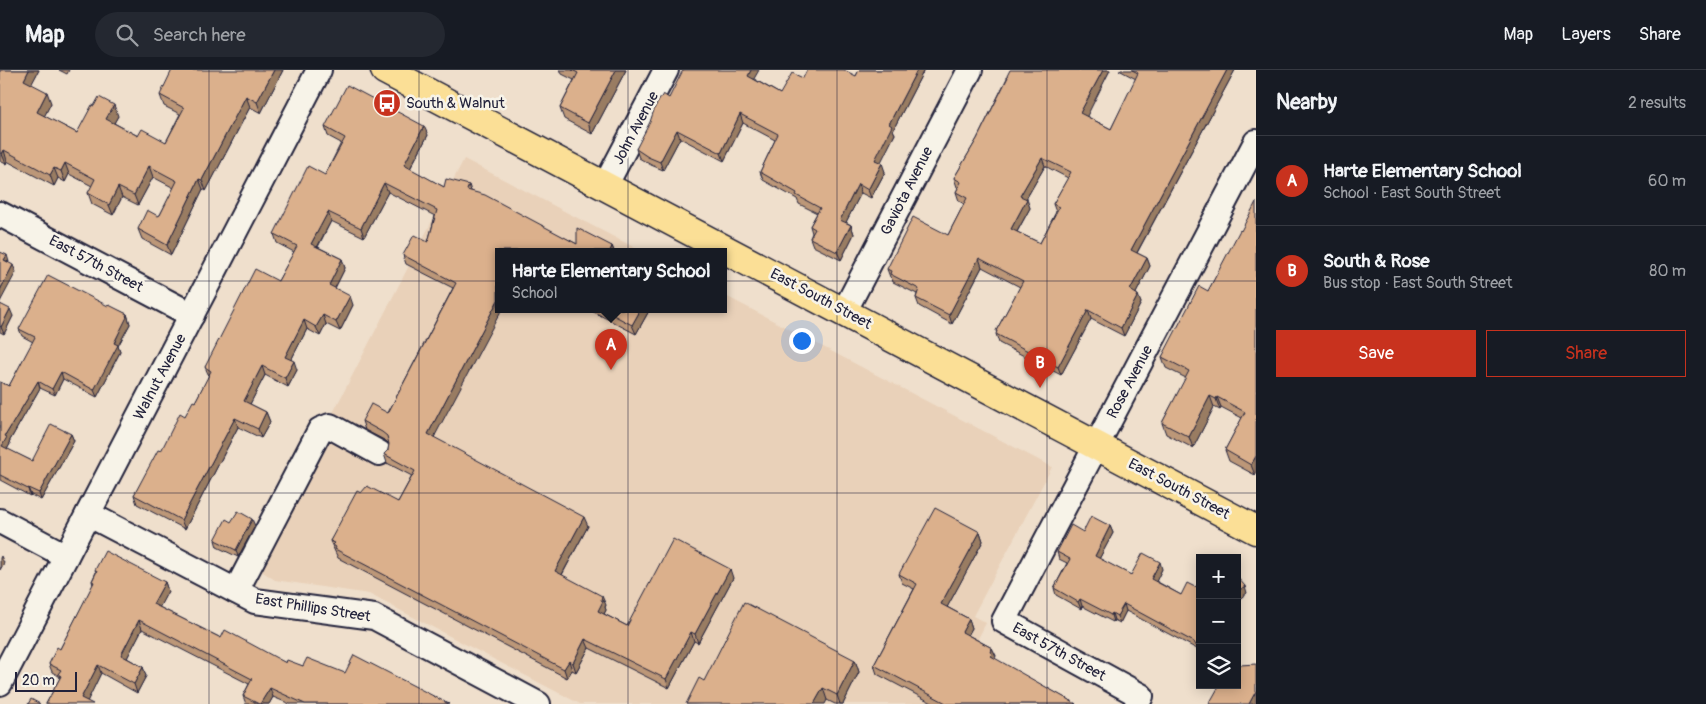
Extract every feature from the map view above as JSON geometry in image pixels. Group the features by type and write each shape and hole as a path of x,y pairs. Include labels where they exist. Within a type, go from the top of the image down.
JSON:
{"main road":[{"name":"East South Street","path":"385,70 723,248"},
{"name":"East South Street","path":"727,250 1256,530"}],"street":[{"name":"Walnut Avenue","path":"0,682 319,70"},
{"name":"John Avenue","path":"605,186 666,70"},
{"name":"Gaviota Avenue","path":"844,312 970,70"},
{"name":"Rose Avenue","path":"1004,621 1256,142"},
{"name":"East 57th Street","path":"0,214 192,315"},
{"path":"236,591 320,430 330,426 379,453"},
{"name":"East Phillips Street","path":"88,514 256,601 374,617 538,704"},
{"path":"0,521 66,556"},
{"name":"East 57th Street","path":"1004,621 1139,700"}],"shaded area":[{"path":"464,159 635,248 495,248 495,313 727,313 727,297 1052,467 973,616 986,623 945,704 580,704 369,594 275,580 254,566"}],"building":[{"path":"0,70 29,70 24,80 47,92 37,112 77,133 92,105 94,106 99,97 114,105 106,119 138,136 142,129 166,142 184,108 160,95 172,70 274,70 257,102 246,96 202,180 199,179 167,245 138,229 147,210 158,216 160,215 177,181 149,166 134,195 118,187 109,205 88,193 95,179 65,163 61,171 54,168 50,175 4,150 2,154 0,153"},
{"path":"572,70 616,70 588,123 560,108 578,73"},
{"path":"683,70 751,70 748,76 780,94 792,73 803,78 807,70 844,70 856,76 859,70 917,70 889,124 892,126 875,160 882,163 868,190 858,184 840,220 851,225 837,252 810,238 815,229 810,226 820,208 760,172 778,134 740,114 721,153 677,130 660,162 636,149 650,122 655,107 663,94 669,98"},
{"path":"1010,70 1103,70 1080,113 1111,129 1138,73 1132,70 1227,70 1131,250 1147,258 1130,290 1138,295 1121,328 1088,310 1058,367 996,334 1023,281 979,258 949,315 916,298 919,289 890,274 891,271 887,269 913,217 948,235 967,198 956,192 961,182 954,178 977,139","holes":["1042,158 1071,172 1053,204 1059,207 1040,243 1011,229 1027,199 1020,196"]},
{"path":"347,85 424,126 404,165 444,187 446,179 469,185 467,190 485,195 577,244 577,228 612,246 611,248 495,248 495,306 428,434 584,517 555,571 602,596 601,600 603,601 598,611 627,626 673,539 730,569 695,634 691,632 666,679 585,639 573,663 569,661 564,669 335,549 336,547 333,545 335,543 330,541 357,491 361,493 367,486 398,502 415,471 384,454 388,450 389,444 387,436 362,421 371,404 388,413 456,283 403,255 414,235 428,242 437,210 384,183 361,228 328,212 311,244 342,259 329,285 350,296 336,322 323,315 316,327 304,320 285,357 294,361 285,378 262,366 244,401 266,412 258,429 235,418 181,520 134,495 158,450 161,451 180,413 185,416 193,401 195,402 211,371 205,367 255,269 278,281 297,246 274,234 308,166 325,175 345,138 325,127"},
{"path":"1256,202 1256,456 1251,465 1225,450 1245,412 1217,397 1216,399 1210,396 1189,437 1162,423 1189,371 1162,357 1199,286 1208,291"},
{"path":"0,252 7,255 4,260 13,265 0,290"},
{"path":"48,275 127,314 127,317 114,343 118,345 94,390 61,372 52,389 38,381 5,436 7,437 2,446 32,461 51,424 71,434 39,493 0,475 0,382 9,386 35,337 19,329"},
{"path":"0,304 10,309 1,327 0,326"},
{"path":"610,313 639,313 632,325"},
{"path":"935,508 980,532 941,604 969,619 962,632 992,648 991,656 1076,704 945,704 874,665 917,584 899,574"},
{"path":"238,511 252,519 236,550 215,540 226,519 231,522"},
{"path":"1091,516 1110,526 1095,556 1131,575 1143,553 1160,562 1151,579 1181,595 1187,583 1196,586 1196,645 1194,642 1124,604 1117,616 1112,613 1111,615 1080,599 1078,602 1054,588 1070,559 1057,552 1071,525 1083,532"},
{"path":"105,551 165,582 153,604 221,638 225,630 286,663 287,660 303,666 307,658 345,673 354,655 449,704 305,704 270,688 259,704 243,696 252,679 139,620 121,655 143,667 134,684 98,665 81,698 93,704 46,704 61,676 58,674 61,670 49,664 57,647 60,649 94,582 92,581 97,571 95,570"},
{"path":"744,602 855,660 837,695 823,688 814,704 686,704 699,678 704,681"},
{"path":"1256,664 1256,691 1249,704 1209,704 1217,689 1241,689 1241,665"},
{"path":"31,699 40,704 28,704"}],"place":[{"name":"South & Walnut","path":"387,103"},
{"name":"Harte Elementary School","path":"611,370"},
{"name":"South & Rose","path":"1040,388"}]}
